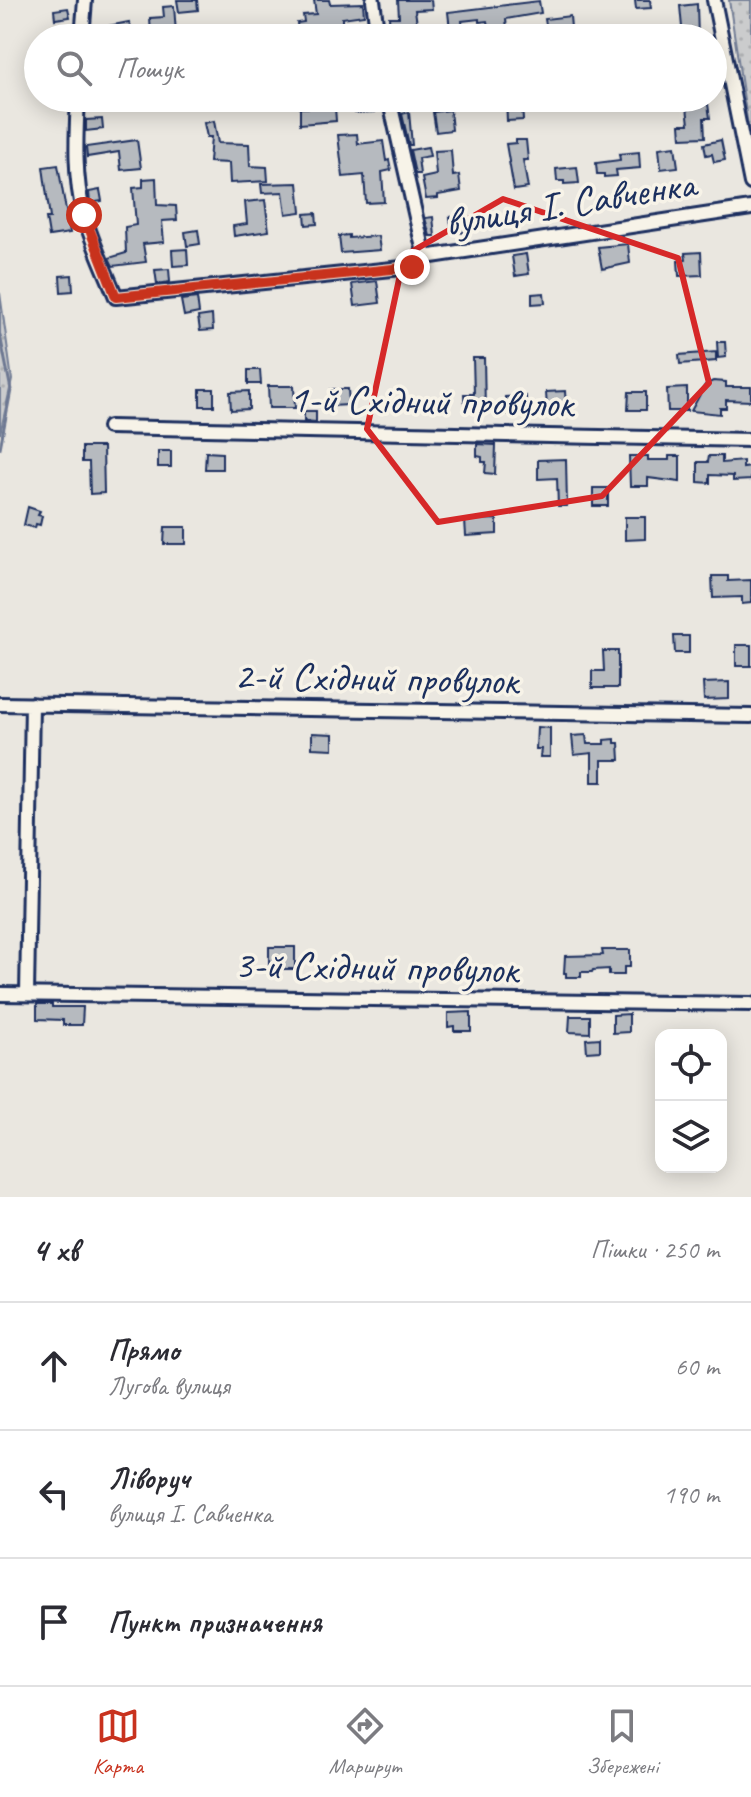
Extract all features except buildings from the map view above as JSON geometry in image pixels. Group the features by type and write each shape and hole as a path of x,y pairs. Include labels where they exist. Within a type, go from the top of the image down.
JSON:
{"street":[{"path":"83,24 85,0"},
{"path":"373,0 376,24"},
{"name":"вулиця І. Савченка","path":"714,0 719,24"},
{"name":"вулиця І. Савченка","path":"727,64 751,183"},
{"name":"вулиця І. Савченка","path":"78,112 77,159 82,202 89,229 116,297 412,267 425,257 751,208"},
{"path":"392,112 425,257"},
{"name":"1-й Східний провулок","path":"109,427 751,440"},
{"name":"2-й Східний провулок","path":"0,704 751,716"},
{"path":"27,994 32,704"},
{"name":"3-й Східний провулок","path":"0,994 751,1004"}],"highlighted area":[{"path":"503,199 678,258 709,383 602,496 438,522 367,429 404,256"}],"shaded area":[{"path":"729,0 751,0 751,146"},
{"path":"0,293 12,380 0,434"}],"waterway":[{"path":"0,335 11,390 0,448"}],"route":[{"path":"84,215 116,297 412,267"}]}
